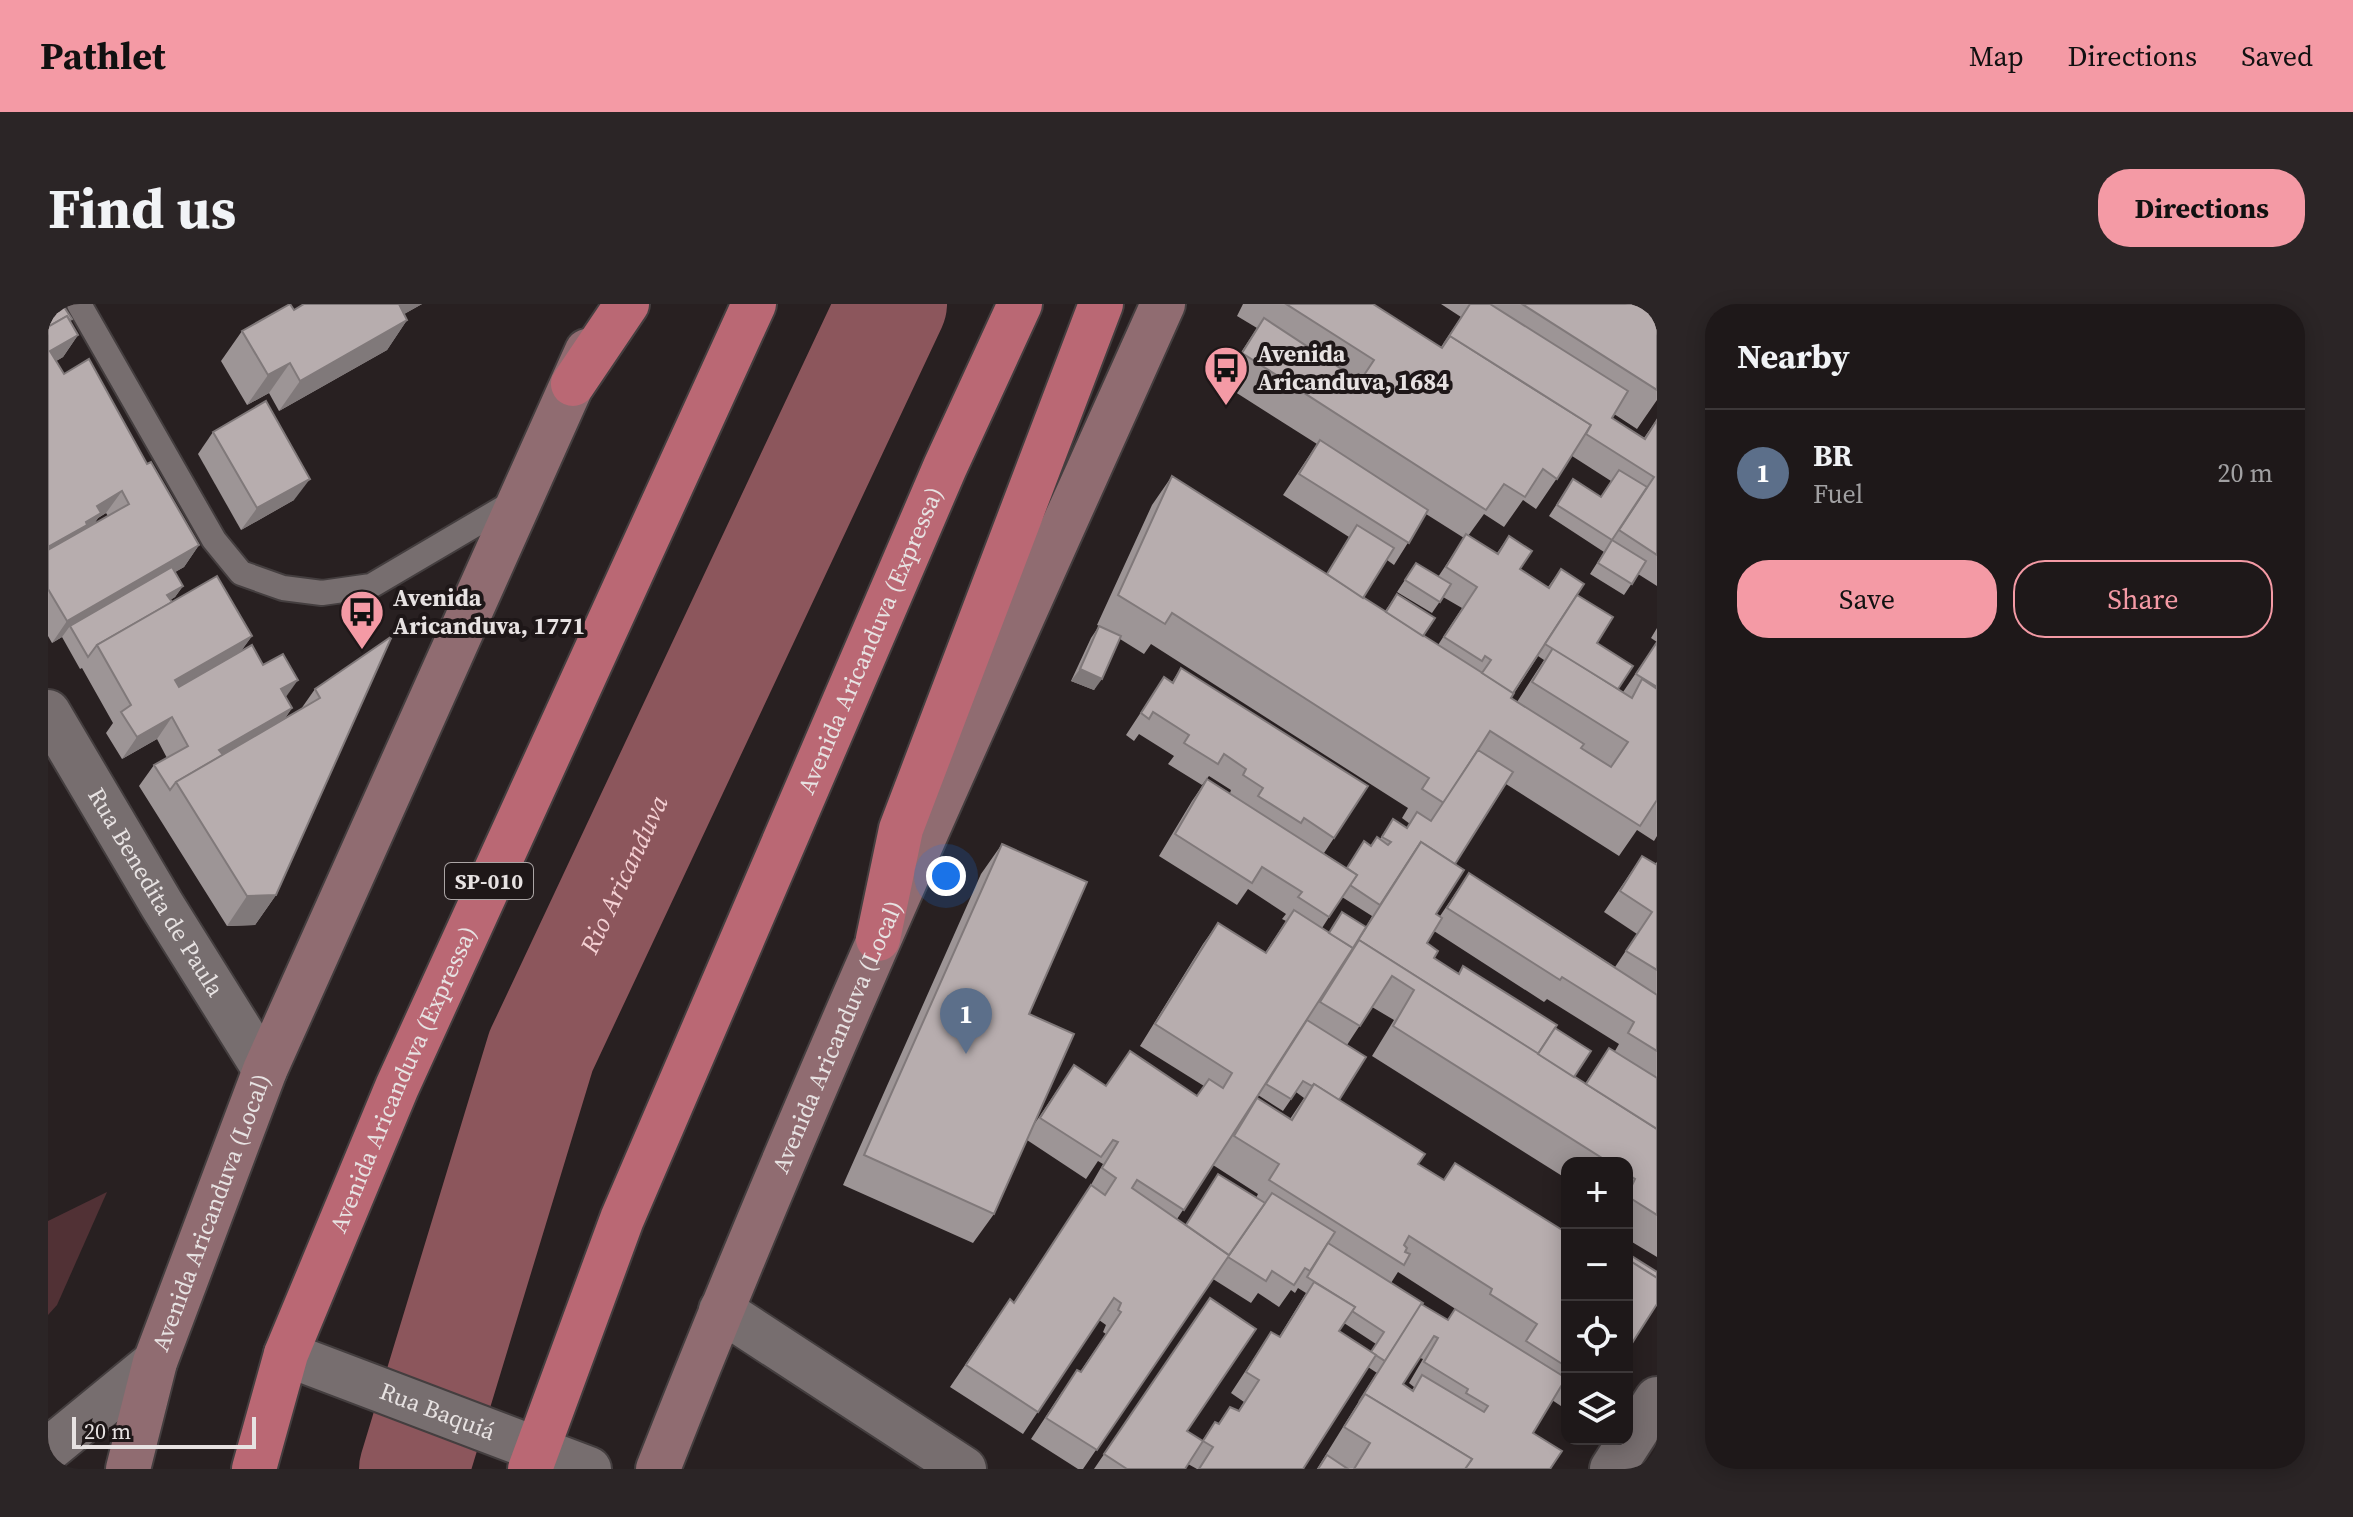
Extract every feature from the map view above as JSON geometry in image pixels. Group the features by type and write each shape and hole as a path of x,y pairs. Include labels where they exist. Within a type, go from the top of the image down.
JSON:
{"highway":[{"path":"573,384 627,304"},
{"name":"Avenida Aricanduva (Expressa)","path":"254,1469 302,1360 397,1087 754,304"},
{"name":"Avenida Aricanduva (Expressa)","path":"522,1451 945,467 1020,304"},
{"path":"878,939 901,829 1101,304"}],"main road":[{"name":"Avenida Aricanduva (Local)","path":"128,1469 155,1362 265,1070 607,304"},
{"name":"Avenida Aricanduva (Local)","path":"658,1469 721,1310 878,939 1163,304"}],"street":[{"name":"Rua Benedita de Paula","path":"48,712 162,905 265,1070"},
{"path":"721,1310 964,1469"},
{"name":"Rua Baquiá","path":"302,1360 522,1451 589,1469"},
{"path":"48,1450 155,1362"},
{"path":"1612,1469 1657,1399"}],"lane":[{"path":"79,304 214,540 241,573 283,588 322,593 371,586 523,496"}],"shaded area":[{"path":"107,1192 57,1305 48,1315 48,1221"}],"building":[{"path":"48,304 62,304 72,319 67,316 48,327"},
{"path":"290,304 294,310 304,304 399,304 407,320 300,381 290,363 268,375 242,331"},
{"path":"1286,304 1373,304 1442,348 1450,336 1591,425 1557,479 1543,469 1525,497 1504,484 1486,510 1242,353 1264,318 1360,381 1374,360"},
{"path":"1470,304 1490,304 1628,391 1612,418 1645,439 1657,420 1657,555 1619,530 1654,477 1586,434 1591,425 1450,336 1444,344"},
{"path":"1522,304 1657,304 1657,390"},
{"path":"67,316 78,335 50,351 64,374 89,359 147,464 151,462 199,545 67,621 48,589 48,550 129,504 122,491 97,506 101,513 86,522 87,525 48,547 48,327"},
{"path":"266,401 310,479 257,508 213,432"},
{"path":"1320,440 1428,510 1409,543 1299,474"},
{"path":"1619,470 1647,487 1612,540 1557,505 1573,479 1601,497"},
{"path":"1172,476 1514,693 1511,698 1584,744 1581,748 1611,767 1628,742 1532,682 1553,648 1632,698 1642,679 1657,689 1657,800 1640,826 1490,731 1444,803 1422,789 1429,778 1172,613 1165,624 1118,595"},
{"path":"1357,525 1394,548 1363,598 1327,574"},
{"path":"1466,534 1498,554 1509,536 1532,551 1520,569 1549,588 1561,569 1584,584 1513,693 1482,673 1491,660 1485,656 1482,661 1444,637 1477,587 1446,567"},
{"path":"1612,540 1646,561 1632,584 1598,563"},
{"path":"1416,563 1451,584 1440,602 1405,580"},
{"path":"172,567 183,586 167,595 172,602 97,645 88,657 70,626"},
{"path":"217,576 252,636 175,680 179,687 252,645 263,665 283,654 298,680 281,689 292,708 219,750 223,755 176,782 170,790 154,765 188,746 172,717 137,737 121,712 131,705 97,645"},
{"path":"1397,594 1435,618 1423,636 1386,612"},
{"path":"1577,595 1613,617 1597,643 1633,666 1618,689 1545,644"},
{"path":"1099,626 1121,636 1102,679 1080,669"},
{"path":"392,636 276,895 247,896 176,782 320,698 315,689"},
{"path":"1657,642 1657,687 1636,674"},
{"path":"1181,668 1368,786 1334,838 1304,818 1301,823 1258,796 1263,788 1243,775 1246,769 1224,754 1218,764 1184,743 1189,735 1153,712 1149,719 1141,713 1164,677 1173,683"},
{"path":"1478,750 1513,772 1455,864 1421,842 1380,905 1350,885 1357,875 1347,868 1364,841 1371,846 1377,837 1388,845 1391,842 1382,837 1393,819 1407,828 1417,812 1431,821"},
{"path":"1207,779 1357,875 1329,917 1298,897 1302,892 1262,867 1252,883 1175,834"},
{"path":"1421,842 1464,870 1436,914 1442,918 1427,943 1438,951 1434,958 1459,974 1463,966 1557,1025 1538,1054 1359,940 1353,948"},
{"path":"1002,844 1087,882 1029,1014 1074,1034 994,1214 864,1155"},
{"path":"1642,856 1657,865 1657,970 1626,951 1652,912 1620,891"},
{"path":"1469,873 1657,995 1657,1051 1628,1033 1634,1022 1562,977 1560,980 1447,908"},
{"path":"1294,910 1353,948 1184,1210 1137,1180 1132,1188 1229,1255 1272,1193 1335,1232 1310,1271 1305,1268 1294,1285 1272,1271 1266,1281 1228,1257 1097,1450 1046,1418 1077,1370 1081,1372 1121,1312 1118,1310 1121,1303 1114,1298 1038,1412 966,1365 1010,1299 1014,1303 1091,1185 1105,1195 1116,1178 1102,1168 1118,1142 1113,1140 1101,1157 1040,1118 1074,1065 1106,1086 1130,1051 1197,1096 1209,1079 1223,1088 1232,1073 1155,1024 1218,923 1266,953"},
{"path":"1342,912 1366,927 1353,948 1329,933"},
{"path":"1359,940 1657,1129 1657,1215 1633,1200 1633,1157 1600,1157 1393,1026 1414,990 1392,976 1360,1026 1320,1002"},
{"path":"1307,1020 1366,1057 1339,1100 1314,1084 1312,1086 1303,1081 1291,1099 1266,1084"},
{"path":"1555,1028 1591,1051 1574,1077 1538,1054"},
{"path":"1609,1048 1657,1078 1657,1129 1586,1084"},
{"path":"1314,1084 1425,1154 1418,1164 1444,1180 1455,1163 1561,1229 1561,1363 1526,1341 1537,1324 1490,1294 1492,1289 1409,1236 1404,1245 1407,1248 1405,1252 1410,1254 1404,1265 1269,1180 1279,1164 1234,1136 1257,1098 1292,1120"},
{"path":"1218,1174 1265,1203 1229,1255 1186,1225"},
{"path":"1328,1243 1423,1303 1385,1361 1371,1352 1384,1332 1352,1311 1355,1307 1307,1277"},
{"path":"1633,1257 1657,1272 1657,1278 1633,1263"},
{"path":"1633,1263 1657,1278 1657,1304 1633,1342"},
{"path":"1314,1282 1355,1307 1339,1331 1376,1355 1303,1469 1199,1469 1213,1447 1203,1441 1215,1422 1219,1424 1230,1407 1239,1411 1259,1380 1246,1372 1271,1332 1280,1337"},
{"path":"1210,1298 1256,1329 1187,1431 1203,1441 1185,1469 1127,1469 1104,1454"},
{"path":"1421,1304 1448,1320 1455,1309 1561,1375 1561,1386 1533,1433 1562,1451 1550,1469 1465,1469 1472,1459 1365,1394 1359,1402","holes":["1434,1336 1438,1338 1424,1362 1468,1389 1466,1393 1488,1406 1484,1412 1422,1375 1413,1391 1403,1384"]},
{"path":"1365,1394 1472,1459 1465,1469 1354,1469 1370,1443 1344,1427"},
{"path":"1327,1455 1348,1469 1318,1469"}],"waterway":[{"name":"Rio Aricanduva","path":"414,1469 541,1051 892,304"}],"place":[{"name":"Avenida Aricanduva, 1684","path":"1226,407"},
{"name":"Avenida Aricanduva, 1771","path":"362,651"},
{"name":"BR","path":"966,1054"}]}
